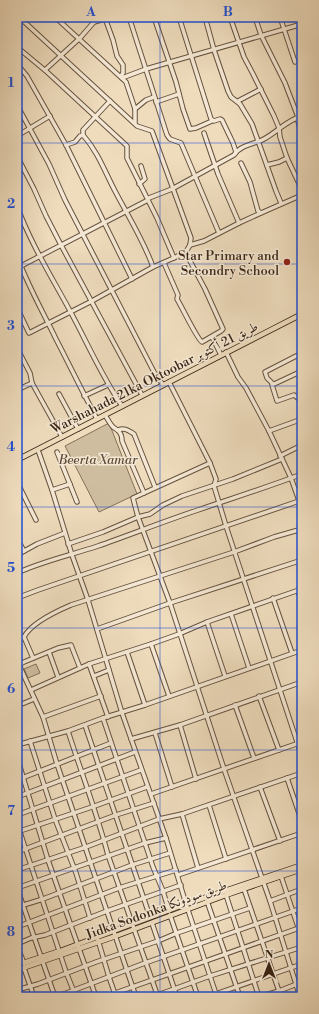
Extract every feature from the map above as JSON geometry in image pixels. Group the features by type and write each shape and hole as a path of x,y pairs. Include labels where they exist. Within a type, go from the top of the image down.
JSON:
{"main road":[{"name":"Warshahada 21ka Oktoobar طريق 21 أكتوبر","path":"17,460 302,314"},
{"name":"Jidka Sodonka طريق سودونكا","path":"98,940 114,931 152,923 187,906 300,868"},
{"name":"Jidka Sodonka طريق سودونكا","path":"187,906 207,902 300,868"},
{"name":"Jidka Sodonka طريق سودونكا","path":"17,965 24,965 42,960 98,940 116,936 150,917 170,913"},
{"name":"Jidka Sodonka طريق سودونكا","path":"17,970 24,965"}],"street":[{"path":"17,304 29,332 92,302 153,267 174,258 187,250 192,238 172,189 152,131 141,128 135,123 19,17"},
{"path":"55,17 80,38 126,82 135,109 135,123"},
{"path":"88,17 94,22"},
{"path":"45,70 80,38 94,22 112,17"},
{"path":"129,17 167,135 170,139 181,143 219,233"},
{"path":"154,17 190,128 196,128 220,118 236,152"},
{"path":"179,17 212,121"},
{"path":"205,17 214,50 228,91 231,97 238,101 252,124 281,203"},
{"path":"230,17 237,42 279,128 286,158 302,190"},
{"path":"255,17 261,35 300,117 298,121 302,136"},
{"path":"280,17 295,62"},
{"path":"105,18 117,56 122,65 123,74 121,77"},
{"path":"121,77 302,24"},
{"path":"17,47 45,70 127,146 127,158 157,218 174,258"},
{"path":"17,64 27,76 66,145 132,279"},
{"path":"238,101 261,89"},
{"path":"156,102 179,94"},
{"path":"135,109 146,100 154,97"},
{"path":"110,101 83,130 83,135 96,152 153,267"},
{"path":"17,105 49,164 65,200 113,290 154,372 163,385"},
{"path":"17,136 50,116"},
{"path":"20,266 126,212 149,198 172,189 234,155 244,146 265,139 279,128 300,117"},
{"path":"204,133 215,165 240,222"},
{"path":"66,145 75,142 80,136 83,135"},
{"path":"17,156 60,245 142,395"},
{"path":"267,165 279,162 286,158"},
{"path":"241,163 250,182 258,211 261,213"},
{"path":"139,184 145,179 142,166"},
{"path":"190,245 204,241 240,222 302,195"},
{"path":"17,206 40,256 108,385 122,406"},
{"path":"17,256 20,266 84,396 97,419"},
{"path":"164,263 178,295 177,299 192,325 196,336 202,342 223,329 205,289 190,261"},
{"path":"212,337 246,388 269,431 301,501 302,509"},
{"path":"17,348 30,373 32,383 62,437"},
{"path":"302,353 265,372 267,378 273,384 272,385 277,401 294,395 299,399 302,398"},
{"path":"273,384 302,371"},
{"path":"169,382 210,463 216,479 214,486 234,552 302,757"},
{"path":"17,390 32,383"},
{"path":"84,396 108,385"},
{"path":"59,394 78,429"},
{"path":"105,415 112,426 122,435 122,441 144,493"},
{"path":"269,431 302,419"},
{"path":"118,430 121,428 127,429 134,434 156,487"},
{"path":"68,544 103,532 138,517 150,514 163,505 182,496 214,486 281,457 302,445"},
{"path":"38,450 68,544 88,600 122,713 166,838 217,995"},
{"path":"57,452 77,502"},
{"path":"210,463 133,498 138,517 170,603 224,769 270,901 300,997"},
{"path":"17,572 143,530 302,474"},
{"path":"17,482 36,520"},
{"path":"52,490 70,484"},
{"path":"17,598 80,575 301,501"},
{"path":"33,658 24,637 26,631 60,610 234,552 274,537 302,529"},
{"path":"17,555 65,533"},
{"path":"17,540 24,551"},
{"path":"97,629 170,603 302,560"},
{"path":"31,690 89,664 179,634 273,598 300,590 302,603"},
{"path":"273,598 292,653"},
{"path":"231,614 249,668"},
{"path":"207,622 225,676"},
{"path":"17,639 24,637"},
{"path":"151,644 169,696"},
{"path":"80,668 71,645 33,658 19,665 43,717 62,780 80,829 136,997"},
{"path":"17,745 68,731 103,718 122,713 302,650"},
{"path":"49,652 58,677"},
{"path":"127,652 145,705"},
{"path":"89,664 108,717"},
{"path":"94,676 109,670"},
{"path":"131,739 155,733 302,682"},
{"path":"43,717 101,696"},
{"path":"259,696 278,750"},
{"path":"17,706 34,699"},
{"path":"235,705 254,758"},
{"path":"103,718 198,997"},
{"path":"180,724 196,779"},
{"path":"85,725 150,917"},
{"path":"68,731 88,790 92,807 104,839 108,856 157,996"},
{"path":"155,733 172,787"},
{"path":"30,741 55,819 68,852 90,918"},
{"path":"150,794 302,742"},
{"path":"17,780 111,743"},
{"path":"17,796 135,752"},
{"path":"17,756 48,860 96,997"},
{"path":"17,815 141,770"},
{"path":"17,870 86,847 159,819 182,814 302,773"},
{"path":"287,778 302,822"},
{"path":"18,831 147,787"},
{"path":"260,787 280,841"},
{"path":"17,852 116,815 154,803"},
{"path":"209,805 226,859"},
{"path":"182,814 198,868"},
{"path":"17,824 18,831 26,849 54,931 66,972 76,997"},
{"path":"178,875 302,833"},
{"path":"166,838 127,849 17,889 55,997 145,963 302,908"},
{"path":"17,907 60,893 132,865 170,853"},
{"path":"300,868 302,879"},
{"path":"17,927 138,881 176,870"},
{"path":"281,876 293,912 300,927 302,939"},
{"path":"34,997 17,945 181,885"},
{"path":"244,889 281,997"},
{"path":"270,901 302,889"},
{"path":"226,895 259,997 302,982"},
{"path":"207,902 215,921 240,997"},
{"path":"17,990 158,941 195,926 215,921 250,908"},
{"path":"152,923 177,997"},
{"path":"104,997 115,995 133,986 262,942 300,927"},
{"path":"98,940 108,977 115,995"},
{"path":"152,997 175,990 210,976 302,947"},
{"path":"207,997 217,995 302,964"}],"green space":[{"name":"Beerta Xamar","path":"109,423 137,494 99,512 65,446"},
{"path":"36,664 40,673 28,678 24,669"}],"place":[{"name":"Star Primary and Secondry School","path":"287,262"}]}
